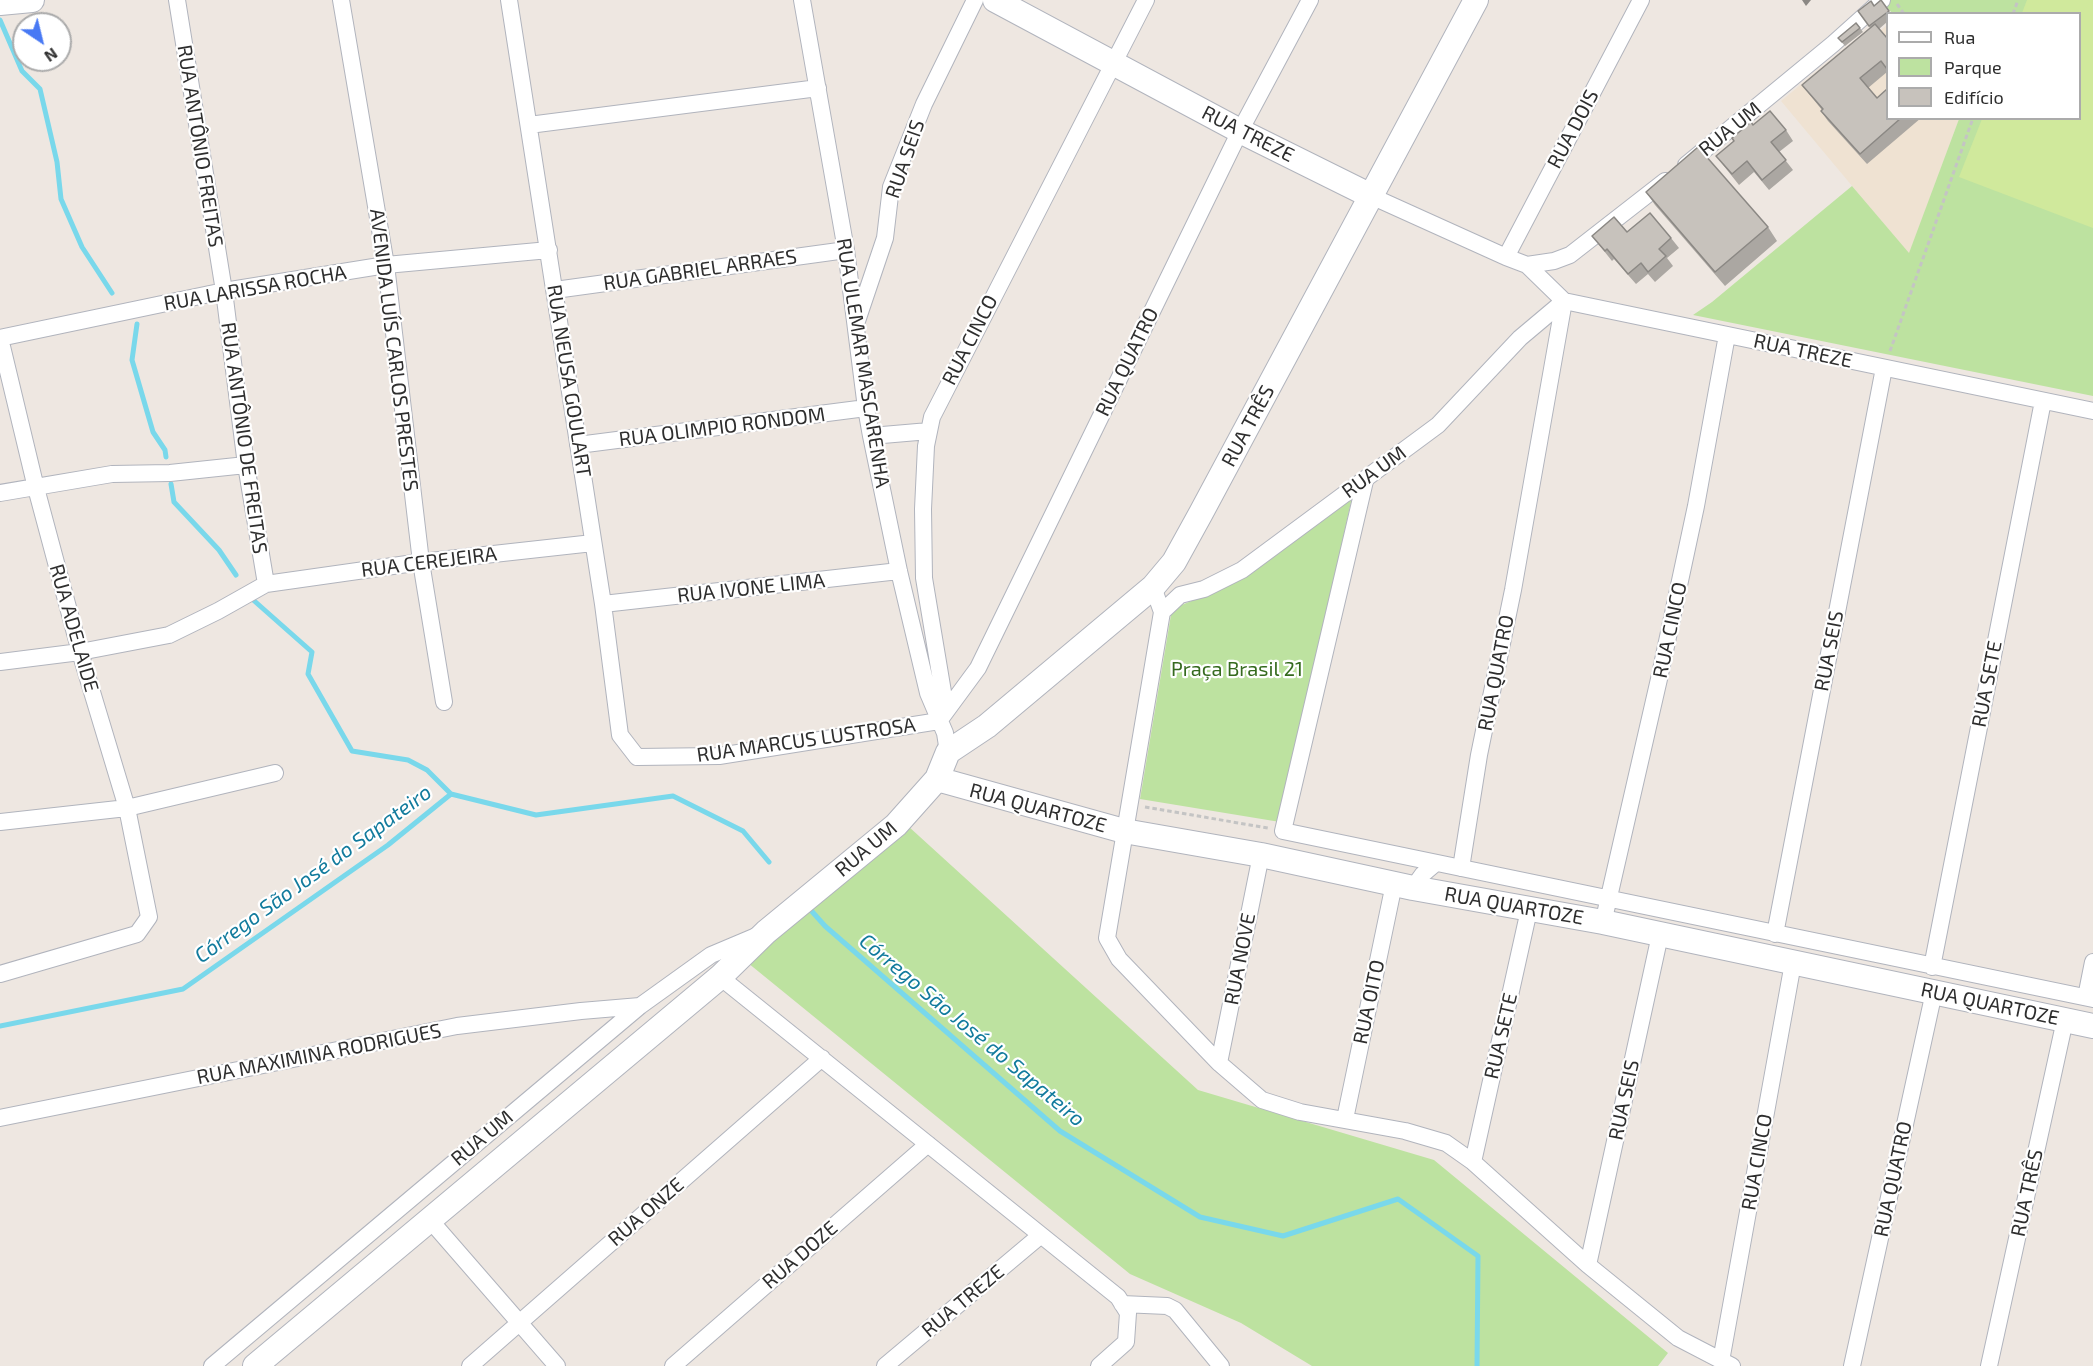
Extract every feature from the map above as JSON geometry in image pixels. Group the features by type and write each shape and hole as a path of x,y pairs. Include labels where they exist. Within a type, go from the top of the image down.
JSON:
{"street":[{"path":"0,3 32,0"},
{"name":"RUA ANTÔNIO FREITAS","path":"177,0 224,291"},
{"name":"AVENIDA LUÍS CARLOS PRESTES","path":"341,0 386,265 421,562 444,702"},
{"name":"RUA NEUSA GOULART","path":"509,0 579,445 620,735 637,757"},
{"name":"RUA ULEMAR MASCARENHA","path":"802,0 846,250 866,408 898,572 927,693 943,716"},
{"name":"RUA SEIS","path":"855,326 885,238 891,187 924,104 975,0"},
{"name":"RUA TREZE","path":"995,0 1240,131 1371,196 1506,257"},
{"name":"RUA CINCO","path":"943,716 924,578 923,509 926,446 932,417 1146,0"},
{"name":"RUA QUATRO","path":"943,716 978,668 1240,131 1310,0"},
{"name":"RUA TRÊS","path":"948,752 987,726 1154,587 1174,561 1476,0"},
{"name":"RUA DOIS","path":"1506,257 1641,0"},
{"name":"RUA UM","path":"1527,265 1554,261 1570,255 1679,171 1833,44 1882,0"},
{"path":"530,125 818,87"},
{"name":"RUA LARISSA ROCHA","path":"0,338 224,291 386,265 549,250"},
{"name":"RUA GABRIEL ARRAES","path":"555,290 846,250"},
{"path":"1506,257 1527,265 1564,301"},
{"name":"RUA ANTÔNIO DE FREITAS","path":"224,291 246,465 266,584"},
{"name":"RUA TREZE","path":"1564,301 2093,411"},
{"name":"RUA QUATRO","path":"1461,868 1479,755 1513,590 1564,301"},
{"name":"RUA UM","path":"1162,612 1180,596 1204,589 1242,570 1438,425 1520,338 1564,301"},
{"name":"RUA CINCO","path":"1603,922 1688,541 1728,335"},
{"name":"RUA ADELAIDE","path":"0,338 36,488 80,652 127,808 149,917 136,934 0,974"},
{"name":"RUA SEIS","path":"1775,934 1884,368"},
{"name":"RUA SETE","path":"1932,967 2043,400"},
{"name":"RUA OLIMPIO RONDOM","path":"579,445 866,408"},
{"path":"872,436 929,431"},
{"path":"0,493 112,474 170,473 246,465"},
{"path":"1283,831 1365,481"},
{"name":"RUA CEREJEIRA","path":"266,584 421,562 593,543"},
{"name":"RUA IVONE LIMA","path":"603,604 898,572"},
{"path":"0,662 80,652 169,635 266,584"},
{"path":"1154,587 1162,612 1107,938 1119,959 1219,1063 1262,1100 1300,1112 1405,1131 1446,1143 1473,1162 1588,1265 1678,1338 1727,1364"},
{"path":"943,716 948,752"},
{"name":"RUA MARCUS LUSTROSA","path":"637,757 719,756 943,716"},
{"name":"RUA UM","path":"255,1366 720,977 766,932 896,825 937,779 948,752"},
{"path":"0,822 127,808 276,773"},
{"name":"RUA QUARTOZE","path":"937,779 1124,831 1261,855 1497,904 1603,922 2093,1026"},
{"name":"RUA QUARTOZE","path":"1283,831 2090,998"},
{"name":"RUA NOVE","path":"1219,1063 1261,855"},
{"path":"1404,886 1436,863"},
{"path":"1497,904 1501,877"},
{"name":"RUA OITO","path":"1345,1119 1404,886"},
{"name":"RUA SETE","path":"1473,1162 1529,910"},
{"name":"RUA UM","path":"212,1366 640,1006 711,956 766,932"},
{"name":"RUA SEIS","path":"1588,1265 1660,935"},
{"path":"2090,998 2093,962"},
{"name":"RUA CINCO","path":"1727,1364 1793,963"},
{"path":"720,977 1118,1297 1128,1313 1126,1342 1099,1366"},
{"name":"RUA QUATRO","path":"1852,1366 1934,992"},
{"name":"RUA MAXIMINA RODRIGUES","path":"0,1118 457,1026 640,1006"},
{"name":"RUA TRÊS","path":"1989,1366 2065,1020"},
{"name":"RUA ONZE","path":"470,1366 822,1058"},
{"name":"RUA DOZE","path":"673,1366 928,1144"},
{"path":"430,1220 557,1366"},
{"name":"RUA TREZE","path":"885,1366 1041,1235"},
{"path":"1122,1304 1167,1306 1175,1310 1221,1366"}],"path":[{"path":"1884,368 1973,120"},
{"path":"1128,804 1283,831"}],"shaded area":[{"path":"1886,26 1886,120 1959,120 1909,254 1781,101 1868,29 1874,36"}],"green space":[{"path":"1887,0 2093,0 2093,396 1693,315 1712,302 1852,186 1909,253 1959,120 2081,120 2081,12 1891,12 1883,3"},
{"path":"2027,0 2093,0 2093,228 1959,177 1982,120 2081,120 2081,12 2022,12"},
{"name":"Praça Brasil 21","path":"1353,493 1280,822 1140,799 1172,609 1230,585"},
{"path":"908,826 1198,1090 1434,1160 1668,1353 1658,1366 1312,1366 1241,1323 1130,1274 748,963"}],"building":[{"path":"1881,0 1889,11 1869,26 1858,11 1871,1 1874,6"},
{"path":"1856,23 1860,28 1842,42 1838,38"},
{"path":"1875,24 1886,37 1886,68 1881,61 1860,78 1877,98 1886,90 1886,120 1899,120 1860,154 1821,111 1823,109 1802,85"},
{"path":"1770,111 1786,130 1771,142 1786,160 1762,180 1747,161 1732,174 1716,156 1751,122 1753,125"},
{"path":"1698,147 1768,227 1715,272 1646,192"},
{"path":"1650,213 1671,238 1659,249 1666,256 1648,272 1641,263 1628,274 1607,249 1605,251 1592,236 1614,217 1627,232"}],"waterway":[{"path":"0,20 22,71 40,89 57,162 61,199 82,247 112,293"},
{"path":"137,324 132,360 153,432 165,450 166,457"},
{"path":"171,484 174,502 219,550 236,575"},
{"path":"251,598 312,652 308,674 352,751 408,760 427,770 451,794"},
{"name":"Córrego São José do Sapateiro","path":"451,794 536,815 673,796 743,831 769,862"},
{"name":"Córrego São José do Sapateiro","path":"0,1026 183,989 388,845 451,794"},
{"name":"Córrego São José do Sapateiro","path":"808,907 825,926 1060,1131 1200,1217 1283,1236 1398,1199 1478,1256 1477,1366"}]}
